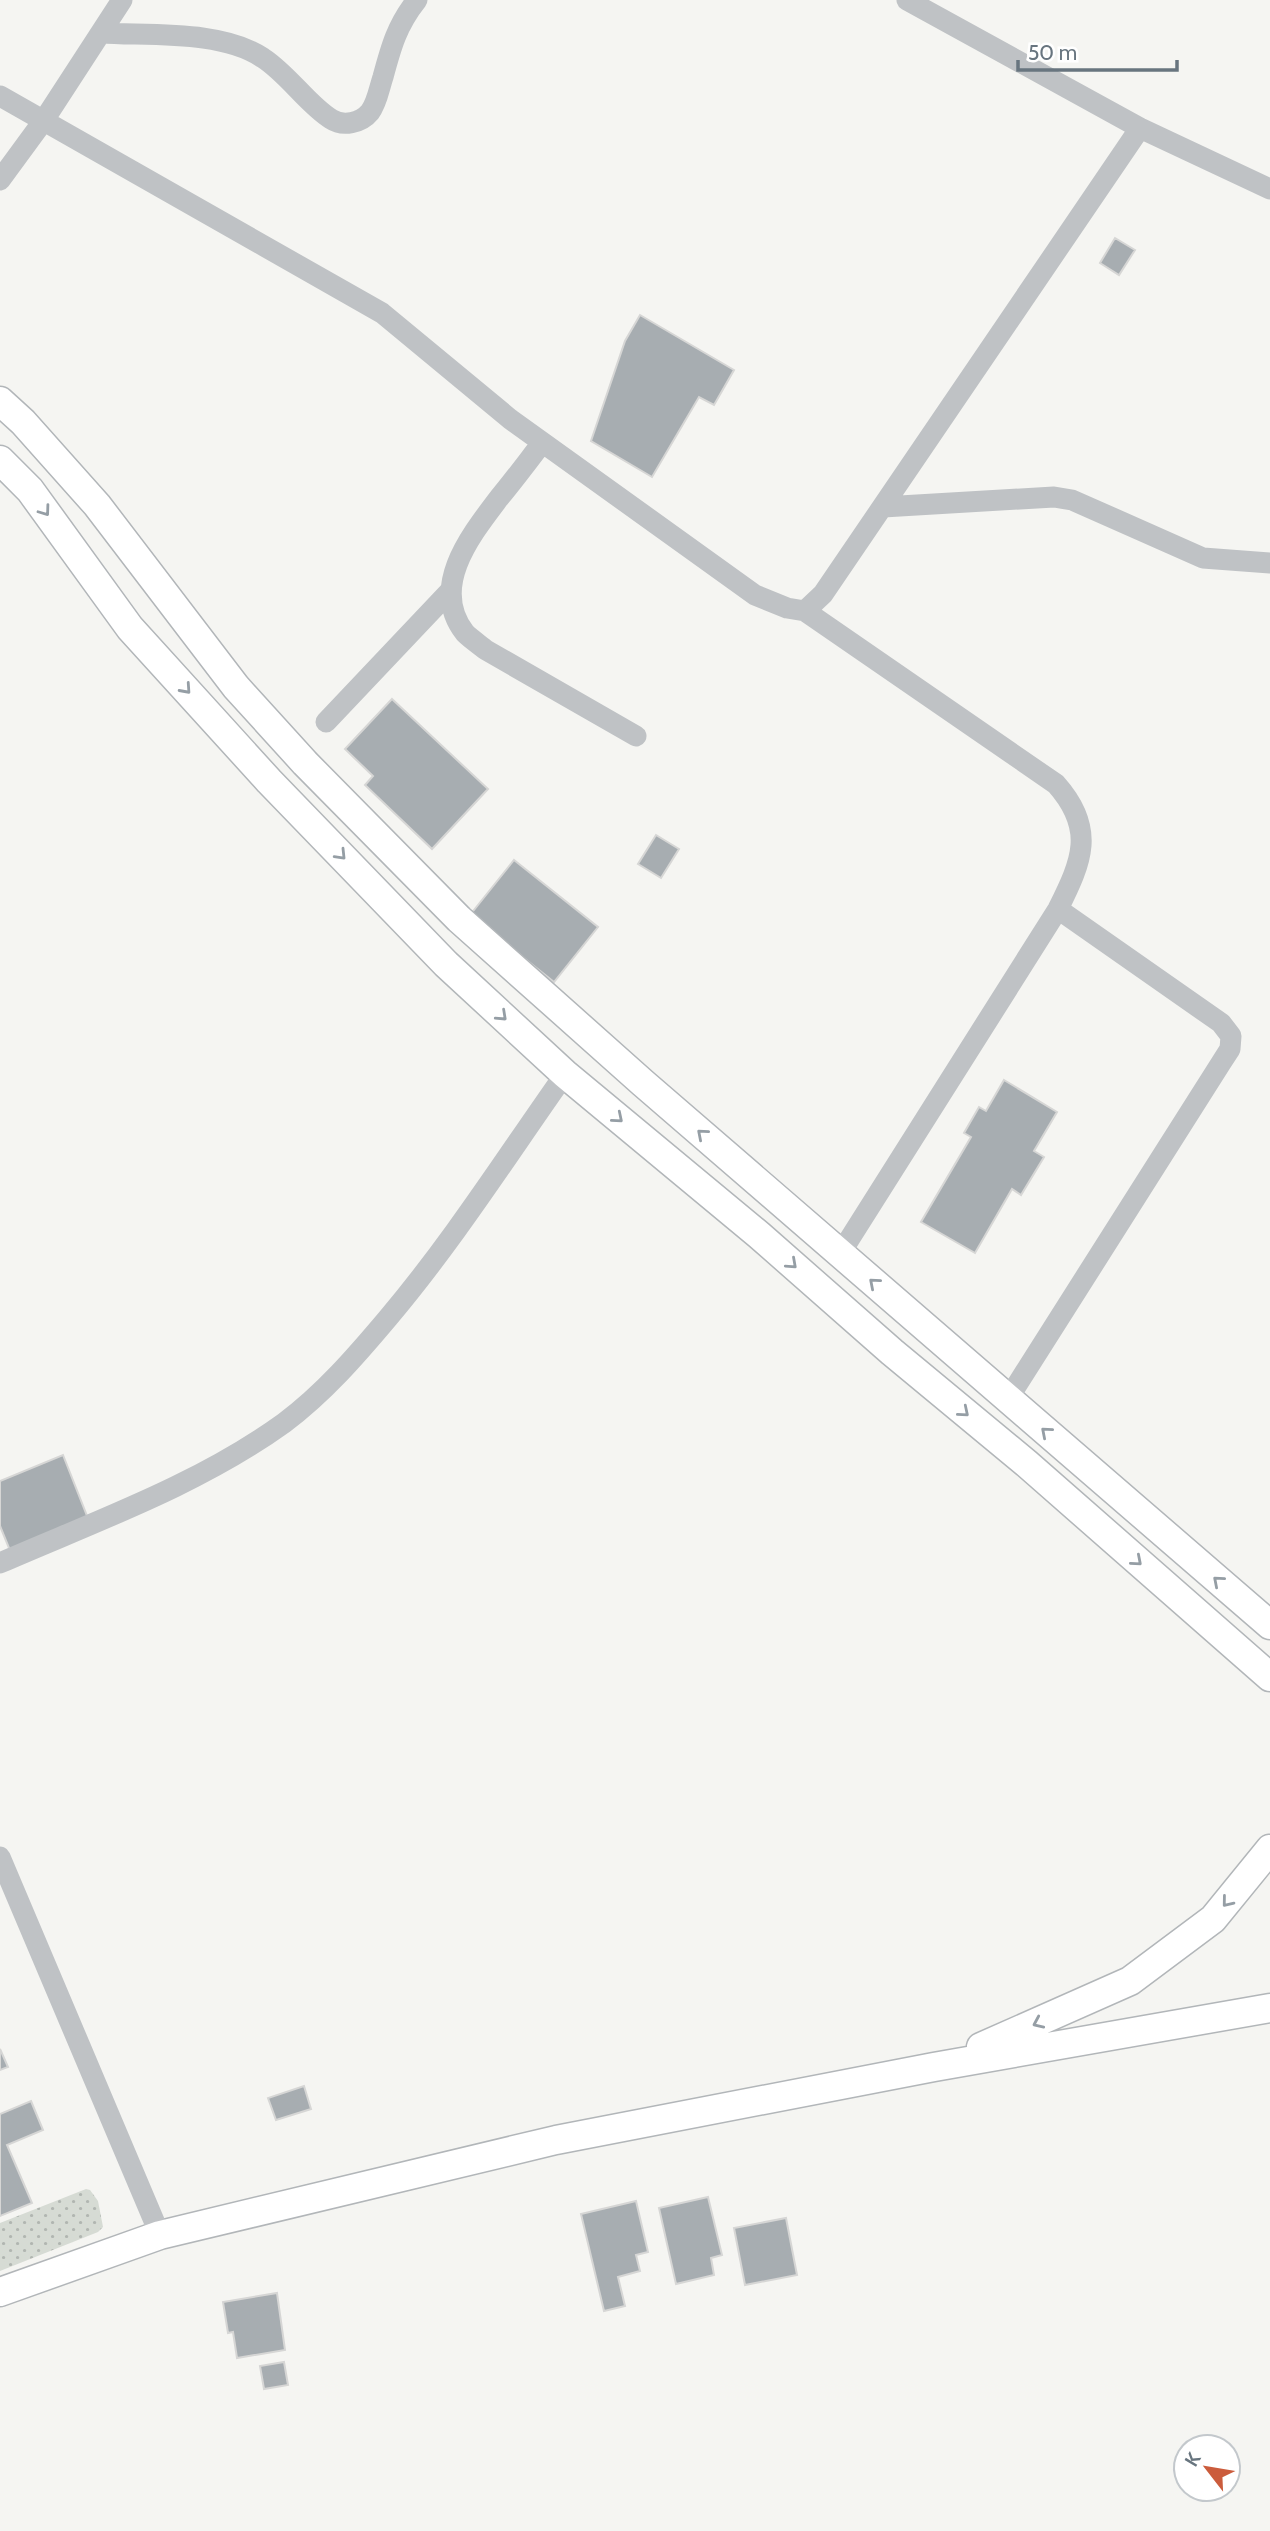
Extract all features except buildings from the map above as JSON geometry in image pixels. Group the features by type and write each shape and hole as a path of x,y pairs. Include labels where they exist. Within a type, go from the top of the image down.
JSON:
{"main road":[{"path":"0,401 23,422 97,505 236,687 305,763 458,919 643,1083 1270,1625"},
{"path":"0,460 30,490 130,628 269,781 446,964 565,1074 760,1235 891,1352 1026,1464 1270,1677"},
{"path":"934,2067 1130,1981 1213,1919 1270,1849"},
{"path":"0,2292 160,2235 556,2140 934,2067 1270,2008"}],"street":[{"path":"0,180 44,120 122,0"},
{"path":"101,33 220,39 244,47 264,58 331,119 349,124 369,114 376,102 398,26 417,0"},
{"path":"907,0 1140,128 1270,189"},
{"path":"0,96 382,313 510,419 755,595 787,608 805,611 1056,784 1071,801 1081,825 1081,845 1075,874 1058,909 840,1254"},
{"path":"805,611 823,594 1140,128"},
{"path":"542,443 467,540 456,566 451,590 454,613 466,633 486,650 636,736"},
{"path":"883,507 1063,499 1091,506 1203,558 1270,564"},
{"path":"326,722 451,590"},
{"path":"1008,1399 1230,1049 1231,1036 1221,1024 1058,909"},
{"path":"0,1563 222,1464 284,1423 321,1394 425,1274 565,1074"},
{"path":"0,1857 160,2235"}],"shaded area":[{"path":"86,2189 90,2190 98,2201 103,2227 98,2232 0,2271 0,2223"}]}
